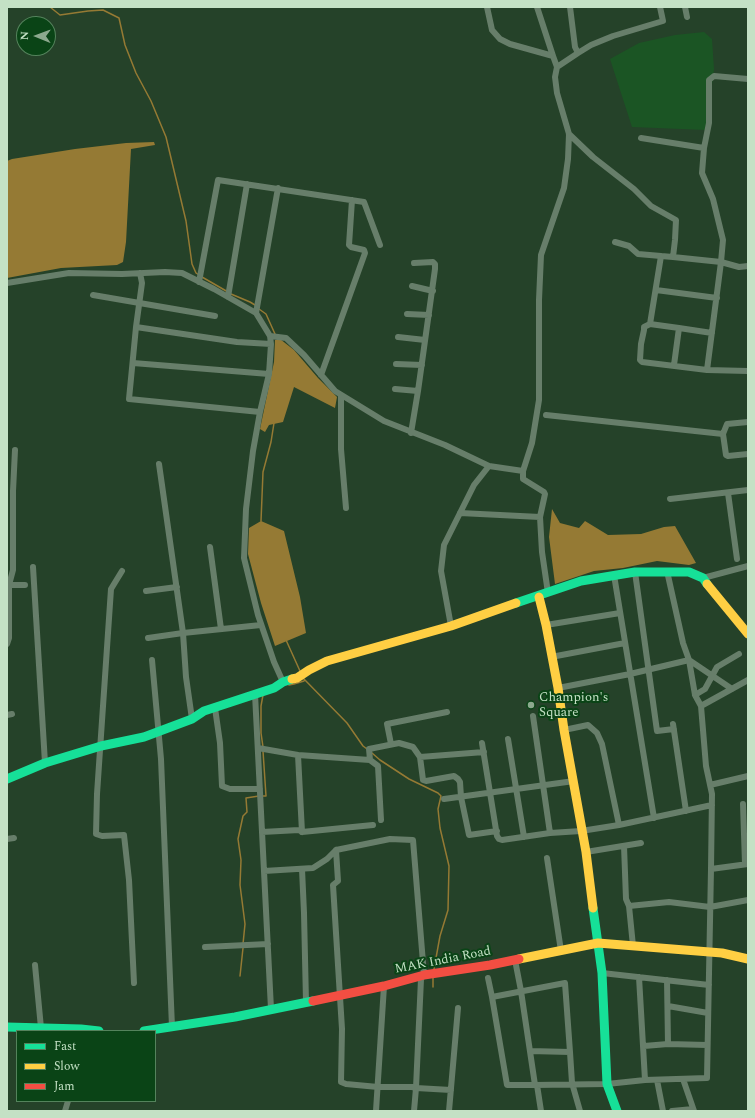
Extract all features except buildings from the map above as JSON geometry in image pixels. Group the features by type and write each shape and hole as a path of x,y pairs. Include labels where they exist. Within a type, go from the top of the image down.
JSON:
{"street":[{"path":"487,7 492,30 500,39 510,44 553,56"},
{"path":"536,7 557,67 555,77 556,93 568,134 568,159 564,188 541,255 539,300 539,400 532,443 522,479 544,492 545,498 540,517 542,552 548,593"},
{"path":"570,7 574,40 578,54"},
{"path":"557,67 591,45 613,36 663,22 660,7"},
{"path":"685,7 687,17"},
{"path":"707,370 723,240 713,199 702,173 704,148 709,123 709,80 714,76 748,79"},
{"path":"568,134 593,157 634,189 651,206 676,220 673,258"},
{"path":"641,138 704,148"},
{"path":"200,278 218,180 364,202 380,244"},
{"path":"228,294 247,184"},
{"path":"257,309 278,188"},
{"path":"321,375 366,253 364,250 351,247 349,245 352,200"},
{"path":"615,242 629,246 638,254 721,262 739,267 748,266"},
{"path":"650,324 661,256"},
{"path":"411,433 433,291 434,263 414,263"},
{"path":"7,283 69,273 182,273 200,278 257,309 274,337"},
{"path":"140,273 142,283 129,399 260,412"},
{"path":"412,286 433,291"},
{"path":"656,290 717,298"},
{"path":"93,295 215,316"},
{"path":"407,314 429,315"},
{"path":"712,333 650,324 644,327 640,360 644,363 674,365 707,370 748,371"},
{"path":"136,327 237,342 271,344"},
{"path":"674,365 679,328"},
{"path":"274,337 286,338 304,355 335,391 384,421 411,433 445,445 489,466 523,471"},
{"path":"274,337 271,344 269,374 253,451 246,509 244,558 261,625 283,682"},
{"path":"398,337 425,340"},
{"path":"133,363 269,374"},
{"path":"396,364 422,365"},
{"path":"395,389 418,391"},
{"path":"341,395 341,450 346,508"},
{"path":"546,415 723,434"},
{"path":"748,422 727,424 723,434 726,455 748,454"},
{"path":"7,644 9,638 9,581 12,570 15,450"},
{"path":"159,464 183,633 186,677 192,720"},
{"path":"451,626 441,572 444,545 474,485 489,466"},
{"path":"670,499 748,490"},
{"path":"728,493 737,559"},
{"path":"460,513 540,517"},
{"path":"210,547 221,629"},
{"path":"704,578 748,566"},
{"path":"33,567 45,763"},
{"path":"122,571 111,589 97,794 96,834 102,836 124,835 130,880 134,983"},
{"path":"488,978 507,1085 572,1083 607,1084 645,1080 707,1078 712,794 706,766 701,706 695,695 689,660 668,571"},
{"path":"7,779 45,763 101,746 144,737 192,720 204,711 274,688 283,682 297,678 328,661 451,626 539,597 581,581 635,572 689,572 704,578 712,591 748,634"},
{"path":"635,572 657,732 673,727 686,811"},
{"path":"614,575 654,818"},
{"path":"9,581 25,585"},
{"path":"146,591 177,587"},
{"path":"539,597 558,688 581,831 586,852 602,973 607,1084 617,1111"},
{"path":"546,625 620,613"},
{"path":"148,638 261,625"},
{"path":"552,657 625,643"},
{"path":"700,668 717,667 739,654"},
{"path":"152,660 158,732 162,759 172,1027"},
{"path":"558,688 630,674 689,660 732,689"},
{"path":"695,695 705,689 717,667"},
{"path":"701,706 748,680"},
{"path":"255,694 271,1010"},
{"path":"215,708 220,743 222,786 230,789 260,789"},
{"path":"391,744 387,724 447,712"},
{"path":"533,716 550,833"},
{"path":"564,730 588,725 597,733 602,744 619,825"},
{"path":"508,740 524,836"},
{"path":"370,759 369,749 399,743 413,747 420,757 423,780 426,781 454,776 460,782 461,797 469,835 497,831"},
{"path":"482,743 497,831 499,839 502,840 619,825 712,805"},
{"path":"258,748 298,755 370,759 378,766 381,820"},
{"path":"420,757 484,752"},
{"path":"298,755 302,832"},
{"path":"710,785 748,776"},
{"path":"444,799 574,781"},
{"path":"711,869 746,864 743,804"},
{"path":"262,832 299,830 302,832 373,825"},
{"path":"7,839 14,838"},
{"path":"264,871 313,868 327,859 336,850 390,839 413,840 430,974 421,979 414,1111"},
{"path":"586,852 641,843"},
{"path":"624,846 626,899 629,906 633,946"},
{"path":"336,850 338,881 333,885 341,995 341,1082 346,1084 378,1087 451,1090"},
{"path":"547,858 561,951"},
{"path":"302,869 306,1002"},
{"path":"629,906 669,902 710,907 748,900"},
{"name":"MAK India Road","path":"151,1030 271,1010 384,986 430,974 515,960 598,943 722,953 748,959"},
{"path":"206,946 268,944"},
{"path":"515,960 541,1111"},
{"path":"35,965 41,1028"},
{"path":"602,973 709,985"},
{"path":"639,977 645,1080"},
{"path":"667,980 668,1044"},
{"path":"492,997 565,983 572,1083 580,1111"},
{"path":"376,1111 384,986"},
{"path":"668,1006 708,1013"},
{"path":"449,1111 458,1008"},
{"path":"7,1026 81,1030"},
{"path":"644,1046 668,1044 707,1045"},
{"path":"530,1051 570,1052"},
{"path":"672,1111 693,1110 683,1079"},
{"path":"658,1080 663,1111"}],"shaded area":[{"path":"704,32 712,39 714,69 706,130 632,127 610,59 639,43 675,35"},
{"path":"154,142 155,145 131,149 126,242 123,262 117,265 61,268 7,278 7,161 75,149 126,143"},
{"path":"280,339 294,350 337,397 335,408 294,387 283,422 269,425 265,432 260,429 274,362 275,340"},
{"path":"552,509 560,523 579,528 585,521 608,535 641,534 664,527 675,526 696,563 689,565 657,561 623,568 594,571 555,584 549,537"},
{"path":"261,521 284,531 300,597 306,633 275,646 261,603 248,554 249,528"}],"waterway":[{"path":"50,7 60,15 103,10 119,18 125,45 136,73 151,101 166,137 186,221 192,264 196,273 199,275"},
{"path":"202,277 228,292"},
{"path":"231,294 255,305"},
{"path":"259,309 266,314 275,334"},
{"path":"261,521 263,472 271,442 274,423"},
{"path":"286,640 300,671"},
{"path":"303,678 347,723 363,746 367,749"},
{"path":"289,685 304,681"},
{"path":"263,695 261,706 261,733 263,747"},
{"path":"263,751 266,796 263,796"},
{"path":"372,753 409,779 438,793 441,796 438,809 440,828 449,866 448,910 440,936 434,969"},
{"path":"243,944 245,924 240,885 241,860 238,839 243,816 247,812 246,798 259,796"},
{"path":"240,976 243,948"},
{"path":"433,977 433,987"}],"traffic: fast":[{"path":"516,603 581,581 635,572 689,572 703,578 707,584"},
{"path":"7,779 45,763 101,746 144,737 192,719 204,711 274,688 283,682 292,679"},
{"path":"593,908 602,973 607,1084 617,1111"},
{"path":"150,1030 235,1017 313,1001"},
{"path":"7,1027 90,1030"}],"traffic: slow":[{"path":"707,584 748,634"},
{"path":"539,597 558,688 586,852 593,908"},
{"path":"292,679 297,678 327,661 451,626 516,603"},
{"path":"519,959 598,943 722,953 748,959"}],"traffic: jam":[{"path":"313,1001 384,986 424,975 519,959"}],"place":[{"name":"Champion's Square","path":"531,705"}]}
